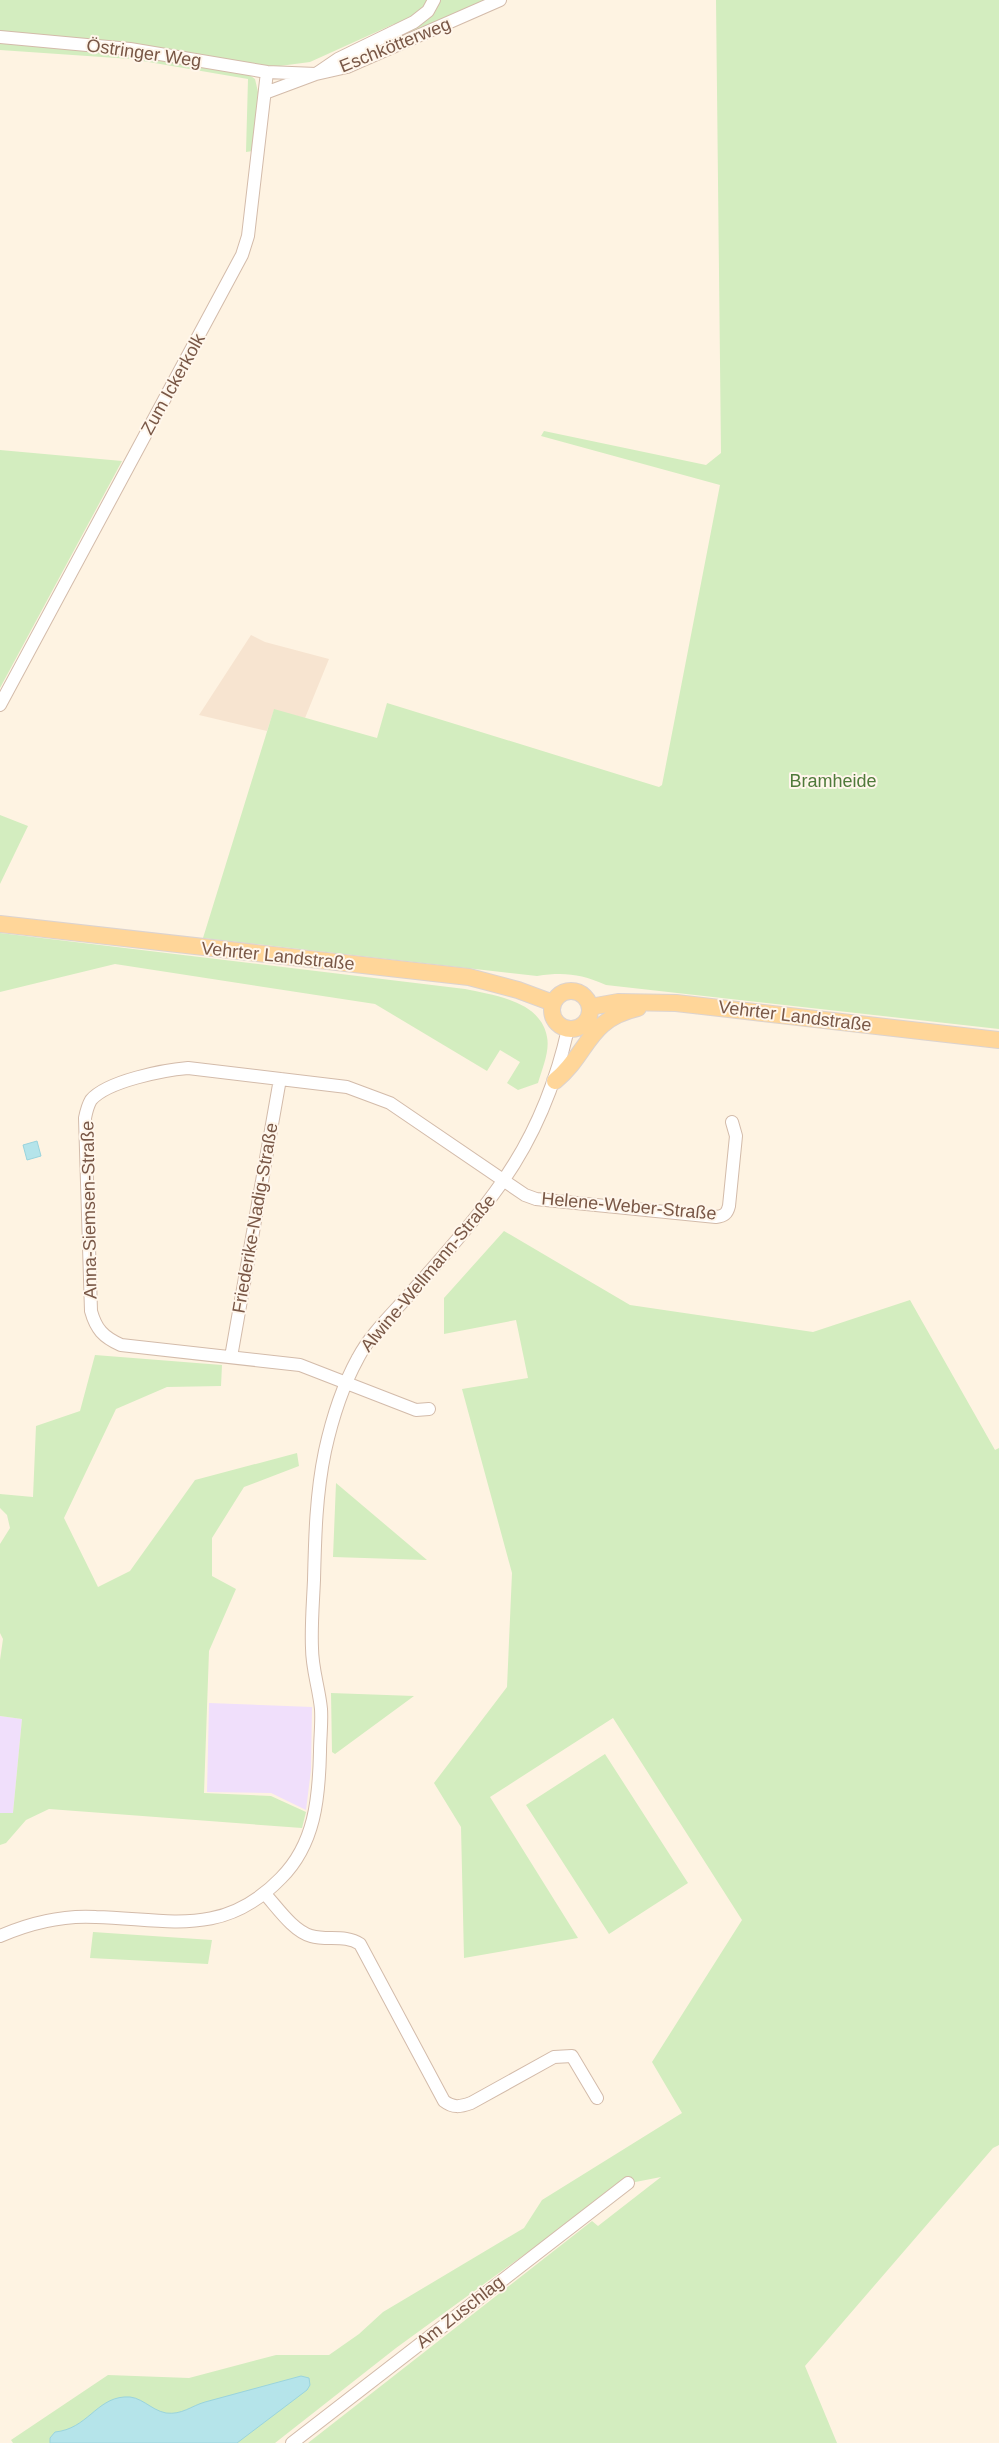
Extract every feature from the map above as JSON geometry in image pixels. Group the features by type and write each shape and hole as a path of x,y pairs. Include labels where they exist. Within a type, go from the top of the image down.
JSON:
{"main road":[{"name":"Vehrter Landstraße","path":"0,924 469,977 518,990 553,1003"},
{"path":"570,991 581,994 588,1000 590,1007 590,1015 583,1026 568,1029 555,1021 552,1015 553,1003 560,994 570,991"},
{"name":"Vehrter Landstraße","path":"590,1007 618,1002 705,1005 999,1040"},
{"path":"555,1081 571,1068 587,1040 608,1019 621,1011 638,1008 648,1002"}],"street":[{"path":"316,74 267,72 265,93 316,74 338,59 414,22 428,11 434,0"},
{"name":"Eschkötterweg","path":"316,74 347,67 500,0"},
{"name":"Östringer Weg","path":"0,37 130,49 267,72"},
{"name":"Zum Ickerkolk","path":"0,705 242,255 248,236 265,93"},
{"name":"Alwine-Wellmann-Straße","path":"0,1936 31,1924 64,1918 94,1916 165,1923 192,1922 218,1917 242,1908 265,1894 284,1876 300,1855 316,1811 321,1712 312,1648 316,1514 325,1450 346,1382 359,1356 377,1331 453,1245 503,1181 528,1138 555,1081 568,1029"},
{"name":"Anna-Siemsen-Straße","path":"429,1409 416,1410 300,1364 121,1345 106,1339 95,1327 91,1311 85,1118 90,1101 104,1089 167,1070 188,1068 347,1087 390,1103 503,1181"},
{"name":"Friederike-Nadig-Straße","path":"231,1357 280,1079"},
{"name":"Helene-Weber-Straße","path":"503,1181 525,1195 536,1199 722,1216 727,1212 730,1197 736,1136 732,1122"},
{"path":"265,1894 300,1931 311,1936 346,1938 360,1944 444,2101 450,2106 461,2107 471,2103 554,2057 564,2055 572,2056 597,2098"},
{"name":"Am Zuschlag","path":"292,2443 628,2183"}],"shaded area":[{"path":"251,635 265,642 329,659 305,718 274,710 267,731 199,715"},
{"path":"209,1703 312,1707 311,1770 306,1810 271,1793 207,1792"},
{"path":"0,1716 22,1719 13,1813 0,1813"}],"green space":[{"path":"0,0 488,0 400,40 394,24 310,62 272,67 0,33"},
{"name":"Bramheide","path":"716,0 999,0 999,1029 606,985 588,978 572,975 537,976 203,938 274,709 377,738 387,703 659,787 662,785 720,485 541,436 544,431 706,465 721,453"},
{"path":"0,43 134,53 245,72 255,79 258,92 253,151 246,152 248,79 131,59 0,50"},
{"path":"0,450 122,461 0,688"},
{"path":"0,815 28,826 0,884"},
{"path":"0,933 465,989 489,994 514,1002 536,1015 543,1025 547,1037 547,1054 538,1083 518,1090 507,1083 520,1062 500,1050 487,1071 375,1004 115,964 0,992"},
{"path":"504,1231 630,1305 813,1332 910,1300 995,1450 999,1448 999,2145 993,2148 805,2366 837,2443 308,2443 592,2221 598,2226 661,2177 620,2185 396,2348 275,2443 13,2443 11,2440 108,2375 189,2378 276,2355 329,2355 359,2334 383,2312 524,2228 542,2200 682,2113 652,2062 742,1920 613,1718 490,1797 578,1938 464,1958 461,1827 434,1783 507,1687 512,1573 462,1389 528,1378 516,1320 444,1334 444,1298"},
{"path":"95,1355 222,1365 221,1386 167,1387 116,1409 64,1518 98,1587 130,1571 195,1480 297,1453 299,1466 244,1487 212,1538 212,1576 236,1589 209,1651 204,1793 271,1796 306,1812 302,1828 49,1809 26,1820 6,1843 0,1845 0,1813 13,1813 22,1719 0,1716 0,1660 3,1639 0,1633 0,1544 10,1528 7,1515 0,1508 0,1494 33,1497 36,1426 80,1411"},
{"path":"336,1483 427,1560 333,1557"},
{"path":"331,1693 414,1696 335,1754 332,1752"},
{"path":"605,1754 688,1883 609,1934 526,1805"},
{"path":"93,1932 212,1940 208,1964 90,1958"}],"water":[{"path":"37,1141 41,1156 27,1160 23,1145"},
{"path":"301,2376 309,2378 310,2385 307,2390 237,2443 50,2443 50,2438 55,2432 75,2426 98,2408 114,2399 124,2397 135,2398 160,2411 177,2413 205,2402"}]}
